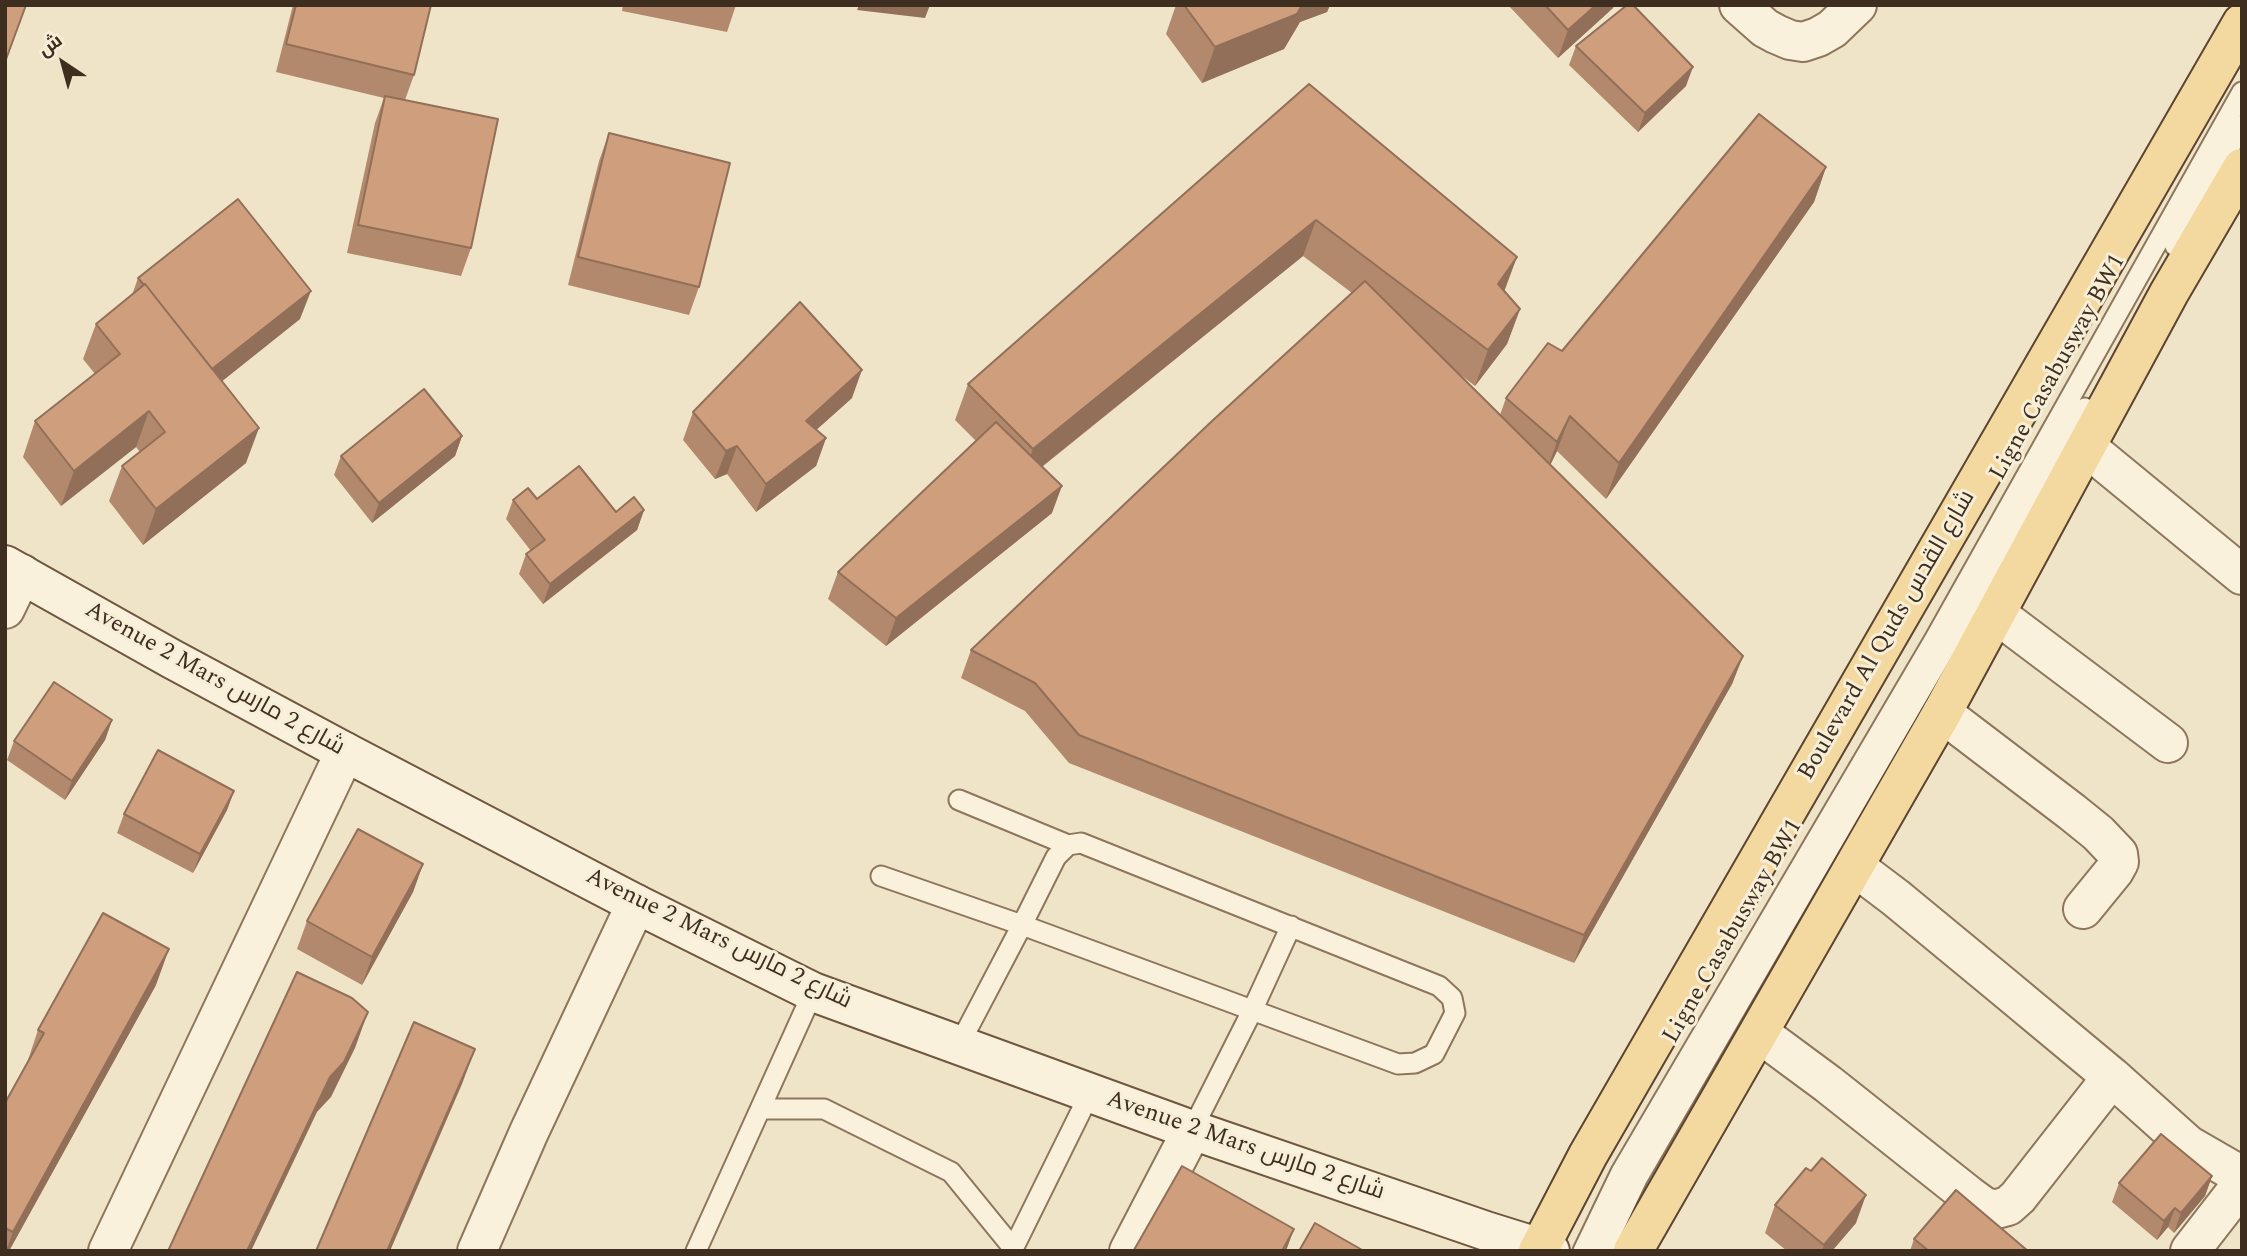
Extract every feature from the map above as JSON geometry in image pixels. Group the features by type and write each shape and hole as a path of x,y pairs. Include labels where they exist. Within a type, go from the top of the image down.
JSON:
{"main road":[{"name":"Boulevard Al Quds شارع القدس","path":"1543,1249 1595,1143 2242,23"},
{"path":"1633,1251 1666,1189 1759,1033 1942,713 2169,293 2238,184"}],"street":[{"path":"1746,11 1776,34 1803,42 1832,29 1857,5"},
{"path":"2085,446 2240,569"},
{"path":"5,609 14,570"},
{"name":"Avenue 2 Mars شارع 2 مارس","path":"14,570 345,752 636,904 813,992 1192,1130 1543,1249"},
{"path":"1995,613 2168,743"},
{"path":"1942,713 2072,812 2118,854 2119,862 2114,871 2083,909"},
{"path":"108,1251 345,752"},
{"path":"1855,867 2112,1077 2188,1145 2242,1176"},
{"path":"477,1251 529,1132 636,904"},
{"path":"1759,1033 1968,1195 1993,1210 2008,1206 2018,1197 2112,1077"},
{"path":"1129,1251 1192,1130"},
{"path":"2206,1245 2242,1184"}],"lane":[{"name":"Ligne Casabusway BW1","path":"1583,1251 1621,1172 1927,652 2242,92"},
{"name":"Ligne Casabusway BW1","path":"1603,1251 1637,1179 2053,465 2242,125"},
{"path":"881,876 1022,925 1398,1064 1415,1063 1434,1054 1455,1013 1452,998 1439,986 1082,843 1068,845 958,800"},
{"path":"959,1045 1056,857 1068,845"},
{"path":"1192,1130 1291,926"},
{"path":"696,1251 813,992"},
{"path":"761,1109 824,1110 951,1172 1013,1249 1090,1093"}],"building":[{"path":"5,5 26,5 5,62"},
{"path":"296,5 431,5 414,75 286,44"},
{"path":"1184,5 1302,5 1297,14 1215,47"},
{"path":"1545,5 1596,5 1568,30"},
{"path":"1627,5 1633,5 1693,67 1645,113 1576,46"},
{"path":"1309,84 1517,257 1498,284 1520,309 1488,350 1316,220 1033,449 968,384"},
{"path":"385,96 498,119 471,248 358,225"},
{"path":"1759,114 1826,167 1619,463 1570,416 1557,442 1506,398 1548,343 1562,351"},
{"path":"609,133 730,163 699,287 578,257"},
{"path":"238,199 311,291 212,369 138,278"},
{"path":"1365,281 1743,656 1584,935 1079,735 1035,683 971,650 1211,422"},
{"path":"145,284 259,428 156,509 122,466 165,432 149,411 74,471 35,421 120,354 96,324"},
{"path":"800,302 862,370 806,421 826,438 766,484 737,446 726,451 693,412"},
{"path":"424,389 462,436 379,503 341,456"},
{"path":"996,422 1062,486 896,618 838,572"},
{"path":"579,466 616,512 634,497 644,510 550,584 526,554 545,540 513,500 528,488 537,499"},
{"path":"54,682 112,720 72,781 14,741"},
{"path":"158,750 234,791 200,854 124,814"},
{"path":"358,829 423,864 372,957 307,921"},
{"path":"103,913 169,949 13,1232 5,1228 5,1103 44,1033 38,1030"},
{"path":"297,972 352,998 368,1012 344,1062 330,1077 247,1251 168,1251"},
{"path":"414,1022 475,1049 387,1251 316,1251"},
{"path":"2161,1134 2212,1176 2181,1213 2175,1208 2164,1221 2119,1183"},
{"path":"1822,1158 1866,1195 1824,1245 1775,1205 1806,1168 1811,1171"},
{"path":"1182,1166 1294,1229 1282,1251 1134,1250"},
{"path":"1956,1190 2028,1251 1929,1251 1914,1239"},
{"path":"1315,1223 1364,1251 1299,1251"}]}
